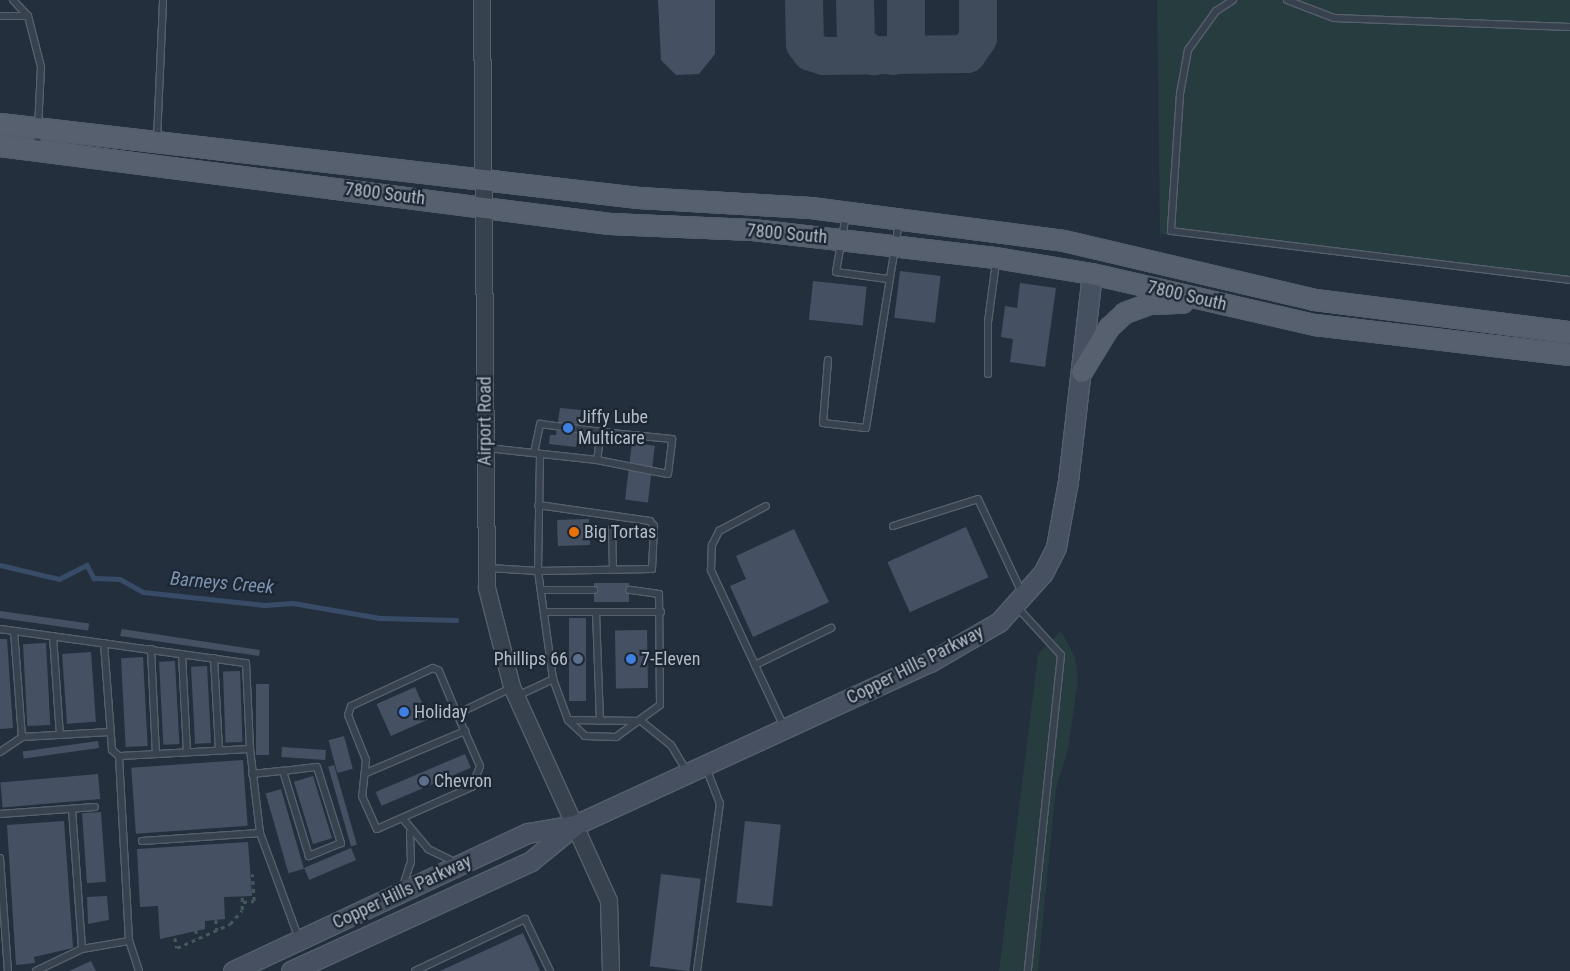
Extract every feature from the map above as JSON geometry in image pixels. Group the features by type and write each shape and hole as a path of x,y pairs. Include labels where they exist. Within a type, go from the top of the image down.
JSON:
{"main road":[{"name":"7800 South","path":"0,124 639,198 847,213 1064,240 1315,300 1570,332"},
{"name":"7800 South","path":"0,146 483,206 610,224 842,239 996,258 1092,274 1212,303 1315,325 1570,355"},
{"path":"1092,274 1100,266 1112,264 1176,278 1262,288"},
{"name":"Copper Hills Parkway","path":"233,971 528,833 575,825 688,774 966,643 1020,601 1056,547 1082,372 1092,274"},
{"path":"1082,372 1109,328 1125,312 1150,304 1212,303"},
{"name":"Copper Hills Parkway","path":"291,971 531,861 575,825"}],"street":[{"name":"Airport Road","path":"482,0 486,567 494,626 514,692 609,901 611,971"}],"lane":[{"path":"14,0 28,16 41,67 37,150"},
{"path":"157,142 162,0"},
{"path":"1233,0 1216,11 1188,50 1180,94 1171,231 1570,280"},
{"path":"1287,0 1334,18 1570,27"},
{"path":"0,16 28,16"},
{"path":"847,213 836,272 888,279"},
{"path":"828,360 823,423 866,428 888,279 899,220"},
{"path":"988,374 988,322 996,258"},
{"path":"486,447 537,453 597,460 668,474 672,439 540,424 537,453 538,570 553,679 568,720 578,734 592,737 622,735 660,704 661,612 657,592 629,590"},
{"path":"597,460 601,432"},
{"path":"893,526 978,499 1020,601 1061,655 1028,971"},
{"path":"486,567 538,570 652,569 654,526 650,521 538,505"},
{"path":"766,506 719,531 712,553 711,570 785,728"},
{"path":"612,528 613,569"},
{"path":"541,590 594,590"},
{"path":"544,612 661,612"},
{"path":"596,612 600,720"},
{"path":"755,665 831,628"},
{"path":"0,629 246,663 252,774 260,832 300,940"},
{"path":"14,631 22,737"},
{"path":"53,636 60,735"},
{"path":"104,643 112,750 119,756 250,749"},
{"path":"151,650 156,754"},
{"path":"182,654 188,752"},
{"path":"214,658 219,750"},
{"path":"433,668 439,671 465,731 480,766 477,781 404,820 381,829 375,827 362,796 366,773 348,715 351,706 433,668"},
{"path":"457,714 553,679"},
{"path":"568,720 641,721 671,745 688,774"},
{"path":"366,773 465,731"},
{"path":"0,752 22,737 110,732"},
{"path":"119,756 129,942 139,971"},
{"path":"697,971 720,804 706,765"},
{"path":"252,774 317,767 341,843 309,856 283,771"},
{"path":"0,814 95,807"},
{"path":"72,809 82,949"},
{"path":"404,820 410,832 438,855 462,864"},
{"path":"142,841 260,832"},
{"path":"398,893 411,862 410,832"},
{"path":"0,858 8,971"},
{"path":"415,971 525,919 550,971"},
{"path":"36,971 82,949 129,942"}],"path":[{"path":"242,902 254,901 252,874"},
{"path":"175,938 177,948 217,930 242,910 242,896"},
{"path":"216,920 217,930"},
{"path":"196,930 197,939"}],"green space":[{"path":"1157,0 1570,0 1570,284 1160,234"},
{"path":"1061,631 1075,657 1078,680 1068,750 1056,788 1038,971 999,971 1038,654"}],"building":[{"path":"658,0 715,0 715,54 699,74 676,75 661,60"},
{"path":"900,271 941,276 935,323 894,318"},
{"path":"813,281 867,287 863,325 809,320"},
{"path":"1020,283 1056,288 1045,367 1010,362 1013,339 1001,337 1005,306 1017,308"},
{"name":"Jiffy Lube Multicare","path":"560,408 581,410 576,447 549,444 550,435 556,435"},
{"path":"632,443 655,446 648,502 625,500"},
{"path":"589,519 590,545 558,546 557,520"},
{"path":"966,527 988,577 910,612 887,562"},
{"path":"794,529 829,602 753,637 730,586 746,579 736,556"},
{"path":"594,583 629,583 629,602 594,602"},
{"path":"0,611 89,624 88,630 0,618"},
{"name":"Phillips 66","path":"569,618 586,618 586,701 569,701"},
{"path":"122,629 260,650 259,656 120,636"},
{"name":"7-Eleven","path":"647,630 648,688 616,689 615,631"},
{"path":"0,639 7,639 13,728 0,729"},
{"path":"46,643 50,725 27,726 23,644"},
{"path":"91,652 96,722 67,724 62,654"},
{"path":"143,657 148,746 126,747 121,658"},
{"path":"175,661 179,744 163,745 159,662"},
{"path":"207,666 211,743 195,744 191,667"},
{"path":"240,671 242,742 225,743 223,672"},
{"path":"256,684 269,684 269,755 256,755"},
{"name":"Holiday","path":"415,687 429,719 391,736 377,704"},
{"path":"344,736 353,769 337,773 329,740"},
{"path":"98,741 99,748 24,759 23,752"},
{"path":"282,747 326,750 325,760 281,757"},
{"name":"Chevron","path":"465,754 471,768 382,806 376,792"},
{"path":"243,760 248,826 136,834 131,768"},
{"path":"334,765 357,845 351,846 328,767"},
{"path":"98,774 100,799 3,807 0,783"},
{"path":"313,776 332,838 313,844 294,782"},
{"path":"281,789 304,869 288,873 266,793"},
{"path":"101,812 106,882 87,883 82,813"},
{"path":"64,821 73,948 34,957 35,963 16,965 7,825"},
{"path":"745,821 781,825 772,906 736,903"},
{"path":"248,842 252,896 224,897 225,919 205,921 205,929 160,939 158,906 140,907 137,849"},
{"path":"351,848 356,860 309,880 304,868"},
{"path":"661,874 701,879 689,971 650,966"},
{"path":"107,896 109,920 88,924 87,897"},
{"path":"523,933 540,971 440,971"},
{"path":"91,961 96,971 69,971"}],"waterway":[{"name":"Barneys Creek","path":"0,565 59,579 87,565 94,578 120,579 143,592 264,605 293,603 380,618 456,620"}],"taxiway":[{"path":"804,0 805,44 811,52 824,56 967,54 978,38 978,0"},
{"path":"855,0 856,44 874,56"},
{"path":"893,56 906,44 906,0"}],"place":[{"name":"Jiffy Lube Multicare","path":"568,428"},
{"name":"Big Tortas","path":"574,532"},
{"name":"Phillips 66","path":"578,659"},
{"name":"7-Eleven","path":"631,659"},
{"name":"Holiday","path":"404,712"},
{"name":"Chevron","path":"424,781"}]}
